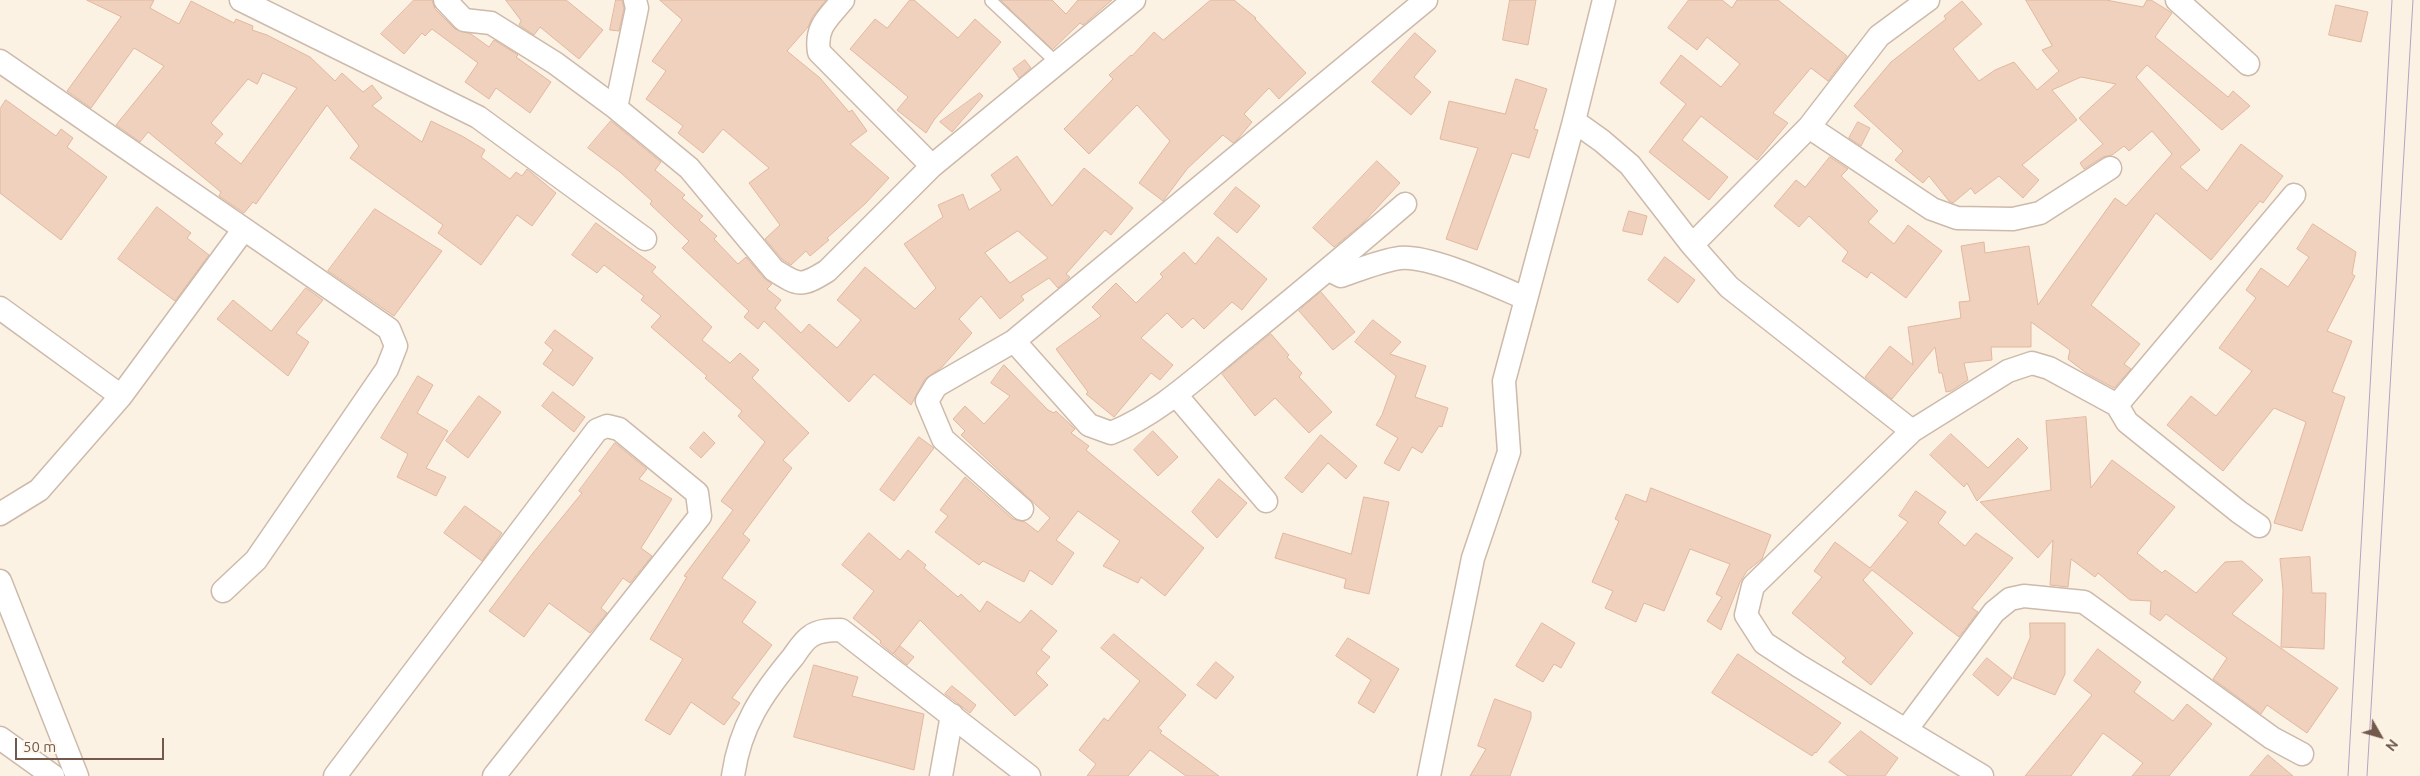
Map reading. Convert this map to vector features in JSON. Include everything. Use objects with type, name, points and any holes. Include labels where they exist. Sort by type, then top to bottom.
[{"type":"street","points":[[241,0],[478,117],[645,238]]},
{"type":"street","points":[[445,0],[464,20],[490,23],[555,63],[616,108],[689,168],[774,270],[792,282],[807,284],[826,271],[932,166],[1134,0]]},
{"type":"street","points":[[616,108],[637,8],[635,0]]},
{"type":"street","points":[[843,0],[821,26],[817,40],[819,52],[932,166]]},
{"type":"street","points":[[1022,509],[943,439],[927,400],[936,386],[1014,341],[1426,0]]},
{"type":"street","points":[[1429,776],[1473,558],[1508,452],[1504,381],[1574,121],[1604,0]]},
{"type":"street","points":[[1692,244],[1809,128],[1879,36],[1928,0]]},
{"type":"street","points":[[2177,0],[2248,64]]},
{"type":"street","points":[[0,61],[389,330],[396,346],[387,369],[256,560],[223,591]]},
{"type":"street","points":[[1574,121],[1602,141],[1630,165],[1692,244],[1730,287],[1912,431]]},
{"type":"street","points":[[1809,128],[1932,209],[1957,218],[2013,220],[2040,213],[2110,168]]},
{"type":"street","points":[[2117,405],[2294,195]]},
{"type":"street","points":[[1014,341],[1089,425],[1111,433],[1131,424],[1176,395],[1329,270],[1405,204]]},
{"type":"street","points":[[0,514],[38,490],[121,396],[244,229]]},
{"type":"street","points":[[1329,270],[1341,276],[1401,258],[1438,265],[1525,298]]},
{"type":"street","points":[[0,308],[121,396]]},
{"type":"street","points":[[1982,776],[1798,666],[1764,643],[1746,615],[1753,586],[1912,431],[2008,371],[2032,363],[2048,368],[2117,405],[2126,422],[2238,512],[2259,526]]},
{"type":"street","points":[[1176,395],[1266,501]]},
{"type":"street","points":[[335,776],[597,430],[607,426],[619,428],[698,494],[700,516],[495,776]]},
{"type":"street","points":[[0,581],[77,776]]},
{"type":"street","points":[[1906,730],[1994,612],[2010,599],[2024,596],[2084,602],[2272,738],[2302,754]]},
{"type":"street","points":[[734,776],[736,760],[751,714],[776,676],[810,636],[824,630],[841,630],[1029,776]]},
{"type":"street","points":[[941,776],[952,715]]},
{"type":"street","points":[[0,738],[53,776]]},
{"type":"lane","points":[[991,1],[1057,63]]},
{"type":"building","points":[[87,0],[154,0],[150,8],[179,24],[191,1],[234,23],[236,19],[253,26],[252,30],[267,35],[310,57],[335,81],[342,73],[363,92],[372,85],[382,98],[372,106],[422,142],[431,121],[485,150],[481,157],[510,179],[516,172],[522,176],[527,169],[556,193],[532,226],[517,215],[481,265],[438,233],[443,225],[350,158],[359,146],[327,105],[256,204],[253,202],[244,213],[219,196],[221,192],[148,132],[140,142],[116,125],[164,66],[134,48],[91,108],[67,91],[121,17]],"holes":[[[263,73],[297,88],[241,164],[215,143],[223,134],[211,123],[248,79],[257,84]]]},
{"type":"building","points":[[414,0],[432,0],[435,9],[455,29],[471,34],[489,47],[494,40],[518,55],[516,57],[551,82],[530,113],[496,88],[489,99],[465,82],[478,63],[432,29],[425,36],[422,33],[404,54],[381,34]]},
{"type":"building","points":[[506,0],[566,0],[603,30],[579,59],[540,27],[534,35],[519,25],[521,21]]},
{"type":"building","points":[[616,0],[622,0],[624,8],[619,31],[610,30]]},
{"type":"building","points":[[660,0],[826,0],[813,16],[808,27],[787,51],[820,78],[849,112],[852,110],[867,131],[850,144],[889,178],[865,204],[827,238],[829,240],[810,256],[806,251],[791,265],[783,260],[765,239],[780,225],[749,183],[769,168],[723,129],[703,153],[678,133],[683,126],[646,99],[666,71],[652,61],[682,20]]},
{"type":"building","points":[[910,0],[914,0],[958,38],[975,19],[1001,42],[934,120],[926,133],[897,110],[908,97],[850,49],[875,19],[887,28]]},
{"type":"building","points":[[1001,0],[1052,0],[1066,14],[1078,0],[1112,0],[1083,25],[1080,23],[1053,49]]},
{"type":"building","points":[[1211,0],[1234,0],[1256,18],[1306,73],[1279,99],[1269,88],[1244,114],[1252,122],[1237,140],[1233,143],[1223,135],[1187,169],[1163,201],[1139,183],[1170,141],[1137,105],[1089,154],[1064,129],[1113,79],[1109,75],[1132,56],[1154,32],[1163,40]]},
{"type":"building","points":[[1510,0],[1536,0],[1528,45],[1503,40]]},
{"type":"building","points":[[1689,0],[1722,0],[1732,8],[1737,0],[1778,0],[1847,56],[1828,81],[1811,68],[1773,113],[1788,123],[1757,160],[1701,116],[1682,140],[1728,177],[1709,200],[1649,152],[1686,104],[1660,83],[1681,55],[1721,87],[1740,64],[1707,37],[1697,50],[1668,28]]},
{"type":"building","points":[[2026,0],[2106,0],[2143,7],[2147,0],[2151,0],[2172,13],[2155,37],[2228,97],[2233,91],[2250,106],[2222,130],[2147,65],[2136,77],[2200,150],[2180,167],[2207,191],[2241,144],[2283,176],[2263,203],[2260,201],[2211,260],[2156,213],[2091,305],[2140,344],[2124,364],[2131,369],[2114,388],[2086,373],[2068,359],[2070,350],[2031,322],[2031,347],[1991,347],[1992,360],[1964,363],[1968,380],[1951,391],[1946,392],[1942,373],[1939,373],[1935,347],[1892,399],[1865,377],[1890,346],[1913,365],[1908,327],[1961,318],[1959,302],[1970,301],[1961,246],[1984,242],[1985,253],[2029,246],[2038,305],[2115,198],[2126,206],[2172,154],[2152,131],[2129,151],[2124,146],[2112,155],[2103,157],[2084,169],[2080,163],[2103,144],[2079,118],[2116,84],[2081,77],[2052,90],[2077,120],[2022,165],[2039,180],[2023,198],[1999,176],[1975,194],[1971,188],[1953,203],[1949,201],[1929,176],[1923,183],[1895,160],[1903,151],[1854,106],[1891,62],[1946,19],[1944,16],[1962,1],[1982,24],[1953,49],[1979,81],[1995,70],[2014,62],[2037,90],[2059,71],[2042,50],[2052,46]]},
{"type":"building","points":[[2336,5],[2368,12],[2361,42],[2329,35]]},
{"type":"building","points":[[1415,33],[1436,51],[1414,77],[1431,92],[1411,115],[1372,82]]},
{"type":"building","points":[[1025,60],[1031,68],[1019,78],[1013,69]]},
{"type":"building","points":[[1516,79],[1547,89],[1534,129],[1538,130],[1529,158],[1512,153],[1477,250],[1446,239],[1478,148],[1440,139],[1449,101],[1505,114]]},
{"type":"building","points":[[980,93],[983,96],[952,132],[940,122]]},
{"type":"building","points":[[6,100],[56,136],[61,129],[73,138],[67,147],[107,177],[61,240],[0,193],[0,109]]},
{"type":"building","points":[[611,121],[661,162],[655,170],[685,195],[682,198],[703,216],[699,220],[717,236],[714,239],[738,264],[746,257],[764,278],[772,284],[767,289],[781,300],[775,308],[801,333],[809,324],[837,348],[861,320],[837,300],[865,267],[915,309],[936,288],[904,244],[943,217],[938,205],[963,194],[969,210],[1001,190],[991,175],[1017,156],[1052,206],[1084,168],[1133,208],[1111,235],[1105,230],[1066,274],[1070,277],[1058,288],[1049,278],[1021,296],[1024,300],[1000,319],[981,296],[959,319],[972,333],[942,367],[925,379],[911,405],[874,374],[849,402],[764,321],[758,329],[744,317],[749,311],[682,248],[689,241],[650,204],[652,201],[620,172],[588,148]],"holes":[[[1018,231],[1048,258],[1010,283],[985,253]]]},
{"type":"building","points":[[1858,122],[1870,128],[1861,146],[1849,138]]},
{"type":"building","points":[[1830,157],[1848,169],[1841,176],[1878,211],[1868,222],[1894,244],[1908,225],[1942,251],[1906,298],[1871,272],[1867,278],[1842,261],[1848,252],[1809,216],[1799,227],[1774,206],[1796,180],[1805,187]]},
{"type":"building","points":[[1377,161],[1400,183],[1362,224],[1334,247],[1313,228]]},
{"type":"building","points":[[1236,187],[1260,206],[1237,233],[1214,214]]},
{"type":"building","points":[[157,207],[191,233],[187,238],[209,255],[175,301],[118,259]]},
{"type":"building","points":[[375,209],[442,251],[394,316],[328,271]]},
{"type":"building","points":[[1629,211],[1647,216],[1642,235],[1623,231]]},
{"type":"building","points":[[596,223],[656,267],[652,272],[712,327],[702,340],[730,363],[740,353],[759,370],[752,378],[809,433],[783,460],[792,468],[743,534],[750,540],[722,578],[756,602],[742,622],[772,645],[732,698],[740,703],[724,725],[691,702],[670,735],[645,720],[683,659],[650,639],[687,577],[684,576],[733,510],[721,501],[765,442],[738,416],[742,411],[705,378],[707,376],[651,327],[661,316],[641,300],[644,296],[604,265],[597,273],[572,255]]},
{"type":"building","points":[[2313,224],[2356,252],[2352,274],[2355,276],[2327,331],[2352,341],[2332,392],[2345,397],[2302,531],[2274,523],[2306,422],[2274,408],[2223,471],[2167,425],[2191,396],[2216,416],[2252,371],[2219,348],[2256,298],[2246,290],[2261,268],[2288,287],[2309,257],[2297,249]]},
{"type":"building","points":[[1218,237],[1267,279],[1242,310],[1232,302],[1204,329],[1193,318],[1182,328],[1167,313],[1141,338],[1173,365],[1160,380],[1151,373],[1114,417],[1086,394],[1088,392],[1056,349],[1101,316],[1092,307],[1116,283],[1136,303],[1163,277],[1160,274],[1184,252],[1195,264]]},
{"type":"building","points":[[1665,257],[1695,280],[1678,303],[1648,280]]},
{"type":"building","points":[[306,288],[323,300],[296,333],[309,342],[288,376],[217,319],[233,300],[271,331]]},
{"type":"building","points":[[1321,292],[1355,332],[1333,350],[1299,311]]},
{"type":"building","points":[[1373,320],[1401,342],[1390,354],[1426,366],[1415,397],[1448,408],[1442,427],[1439,426],[1422,453],[1412,447],[1399,471],[1384,463],[1398,438],[1376,425],[1382,415],[1396,376],[1355,342]]},
{"type":"building","points":[[555,330],[593,358],[573,386],[543,364],[553,350],[545,343]]},
{"type":"building","points":[[1271,334],[1289,355],[1287,357],[1302,373],[1299,377],[1332,412],[1309,433],[1275,398],[1255,416],[1222,374]]},
{"type":"building","points":[[1004,365],[1048,410],[1054,413],[1056,411],[1075,429],[1071,433],[1089,446],[1086,450],[1204,548],[1165,596],[1141,577],[1138,583],[1103,566],[1120,541],[1078,511],[1056,540],[1074,553],[1052,585],[1030,570],[1024,582],[983,561],[979,565],[935,532],[948,516],[940,510],[965,477],[1013,519],[1025,522],[1038,532],[1050,518],[961,435],[965,431],[953,419],[965,406],[984,424],[1010,396],[991,383]]},
{"type":"building","points":[[418,376],[433,385],[417,413],[448,431],[426,468],[446,477],[436,496],[397,477],[408,454],[381,438]]},
{"type":"building","points":[[553,392],[585,417],[574,432],[542,406]]},
{"type":"building","points":[[479,396],[501,412],[468,458],[446,441]]},
{"type":"building","points":[[2086,417],[2091,488],[2112,460],[2175,507],[2137,553],[2162,573],[2165,570],[2196,593],[2225,562],[2242,561],[2263,580],[2232,614],[2338,688],[2307,733],[2267,705],[2261,714],[2213,679],[2227,658],[2166,614],[2160,621],[2150,614],[2151,601],[2130,600],[2098,573],[2095,577],[2071,559],[2068,587],[2050,585],[2053,540],[2038,558],[1980,502],[2051,490],[2046,421]]},
{"type":"building","points":[[1153,431],[1178,457],[1158,476],[1134,450]]},
{"type":"building","points":[[704,432],[715,443],[701,458],[690,448]]},
{"type":"building","points":[[1951,434],[1988,468],[2018,438],[2028,448],[1977,501],[1967,483],[1964,487],[1930,455]]},
{"type":"building","points":[[1321,435],[1357,466],[1346,479],[1328,463],[1302,493],[1285,478]]},
{"type":"building","points":[[919,437],[934,448],[894,501],[880,490]]},
{"type":"building","points":[[615,443],[647,469],[639,479],[672,499],[641,548],[652,556],[630,583],[623,578],[601,608],[607,613],[590,633],[549,603],[524,637],[489,611],[582,493],[579,491]]},
{"type":"building","points":[[1219,479],[1247,503],[1217,538],[1192,512]]},
{"type":"building","points":[[1651,488],[1771,535],[1762,559],[1747,571],[1740,582],[1721,630],[1707,621],[1722,597],[1716,594],[1730,564],[1690,549],[1664,611],[1644,603],[1636,622],[1605,608],[1613,591],[1592,582],[1619,521],[1615,519],[1626,494],[1646,502]]},
{"type":"building","points":[[1916,491],[1946,512],[1938,523],[1965,546],[1976,533],[2013,558],[1972,608],[1978,612],[1959,637],[1872,570],[1863,580],[1913,633],[1871,685],[1842,662],[1846,658],[1792,613],[1822,577],[1814,571],[1835,542],[1870,568],[1908,522],[1899,516]]},
{"type":"building","points":[[1364,497],[1389,502],[1369,594],[1344,588],[1346,579],[1275,558],[1283,533],[1351,554]]},
{"type":"building","points":[[465,506],[502,533],[482,561],[444,533]]},
{"type":"building","points":[[869,533],[900,560],[908,550],[926,565],[924,568],[958,597],[961,594],[980,612],[987,601],[1020,623],[1031,610],[1057,631],[1041,650],[1050,657],[1036,673],[1048,685],[1015,716],[920,620],[893,654],[880,643],[881,641],[853,618],[874,591],[842,565]]},
{"type":"building","points":[[2310,557],[2312,593],[2326,593],[2324,649],[2281,647],[2283,590],[2280,559]]},
{"type":"building","points":[[1542,623],[1575,643],[1561,668],[1554,664],[1543,682],[1516,666]]},
{"type":"building","points":[[2030,623],[2065,623],[2065,674],[2055,695],[2013,678],[2030,638]]},
{"type":"building","points":[[1114,634],[1186,695],[1158,728],[1162,731],[1160,733],[1219,776],[1186,776],[1150,750],[1128,776],[1087,776],[1096,764],[1079,750],[1104,718],[1108,721],[1140,681],[1101,648]]},
{"type":"building","points":[[1348,638],[1399,669],[1374,713],[1358,703],[1371,680],[1336,656]]},
{"type":"building","points":[[900,646],[914,657],[907,665],[894,654]]},
{"type":"building","points":[[2098,649],[2141,682],[2134,692],[2173,721],[2187,704],[2212,724],[2169,776],[2132,776],[2143,763],[2103,733],[2071,776],[2025,776],[2092,695],[2074,681]]},
{"type":"building","points":[[1738,654],[1841,723],[1816,753],[1812,756],[1712,693]]},
{"type":"building","points":[[1987,658],[2012,678],[1998,696],[1973,675]]},
{"type":"building","points":[[1216,662],[1234,677],[1216,699],[1197,685]]},
{"type":"building","points":[[814,665],[858,677],[852,696],[924,714],[914,770],[794,737]]},
{"type":"building","points":[[952,686],[976,705],[970,713],[945,694]]},
{"type":"building","points":[[1495,699],[1531,712],[1531,718],[1510,776],[1470,776],[1486,749],[1478,746]]},
{"type":"building","points":[[1861,731],[1898,758],[1885,776],[1848,776],[1829,762]]},
{"type":"building","points":[[2268,755],[2293,776],[2250,776]]},
{"type":"tram line","points":[[2348,776],[2392,0]]},
{"type":"tram line","points":[[2367,776],[2413,0]]}]
